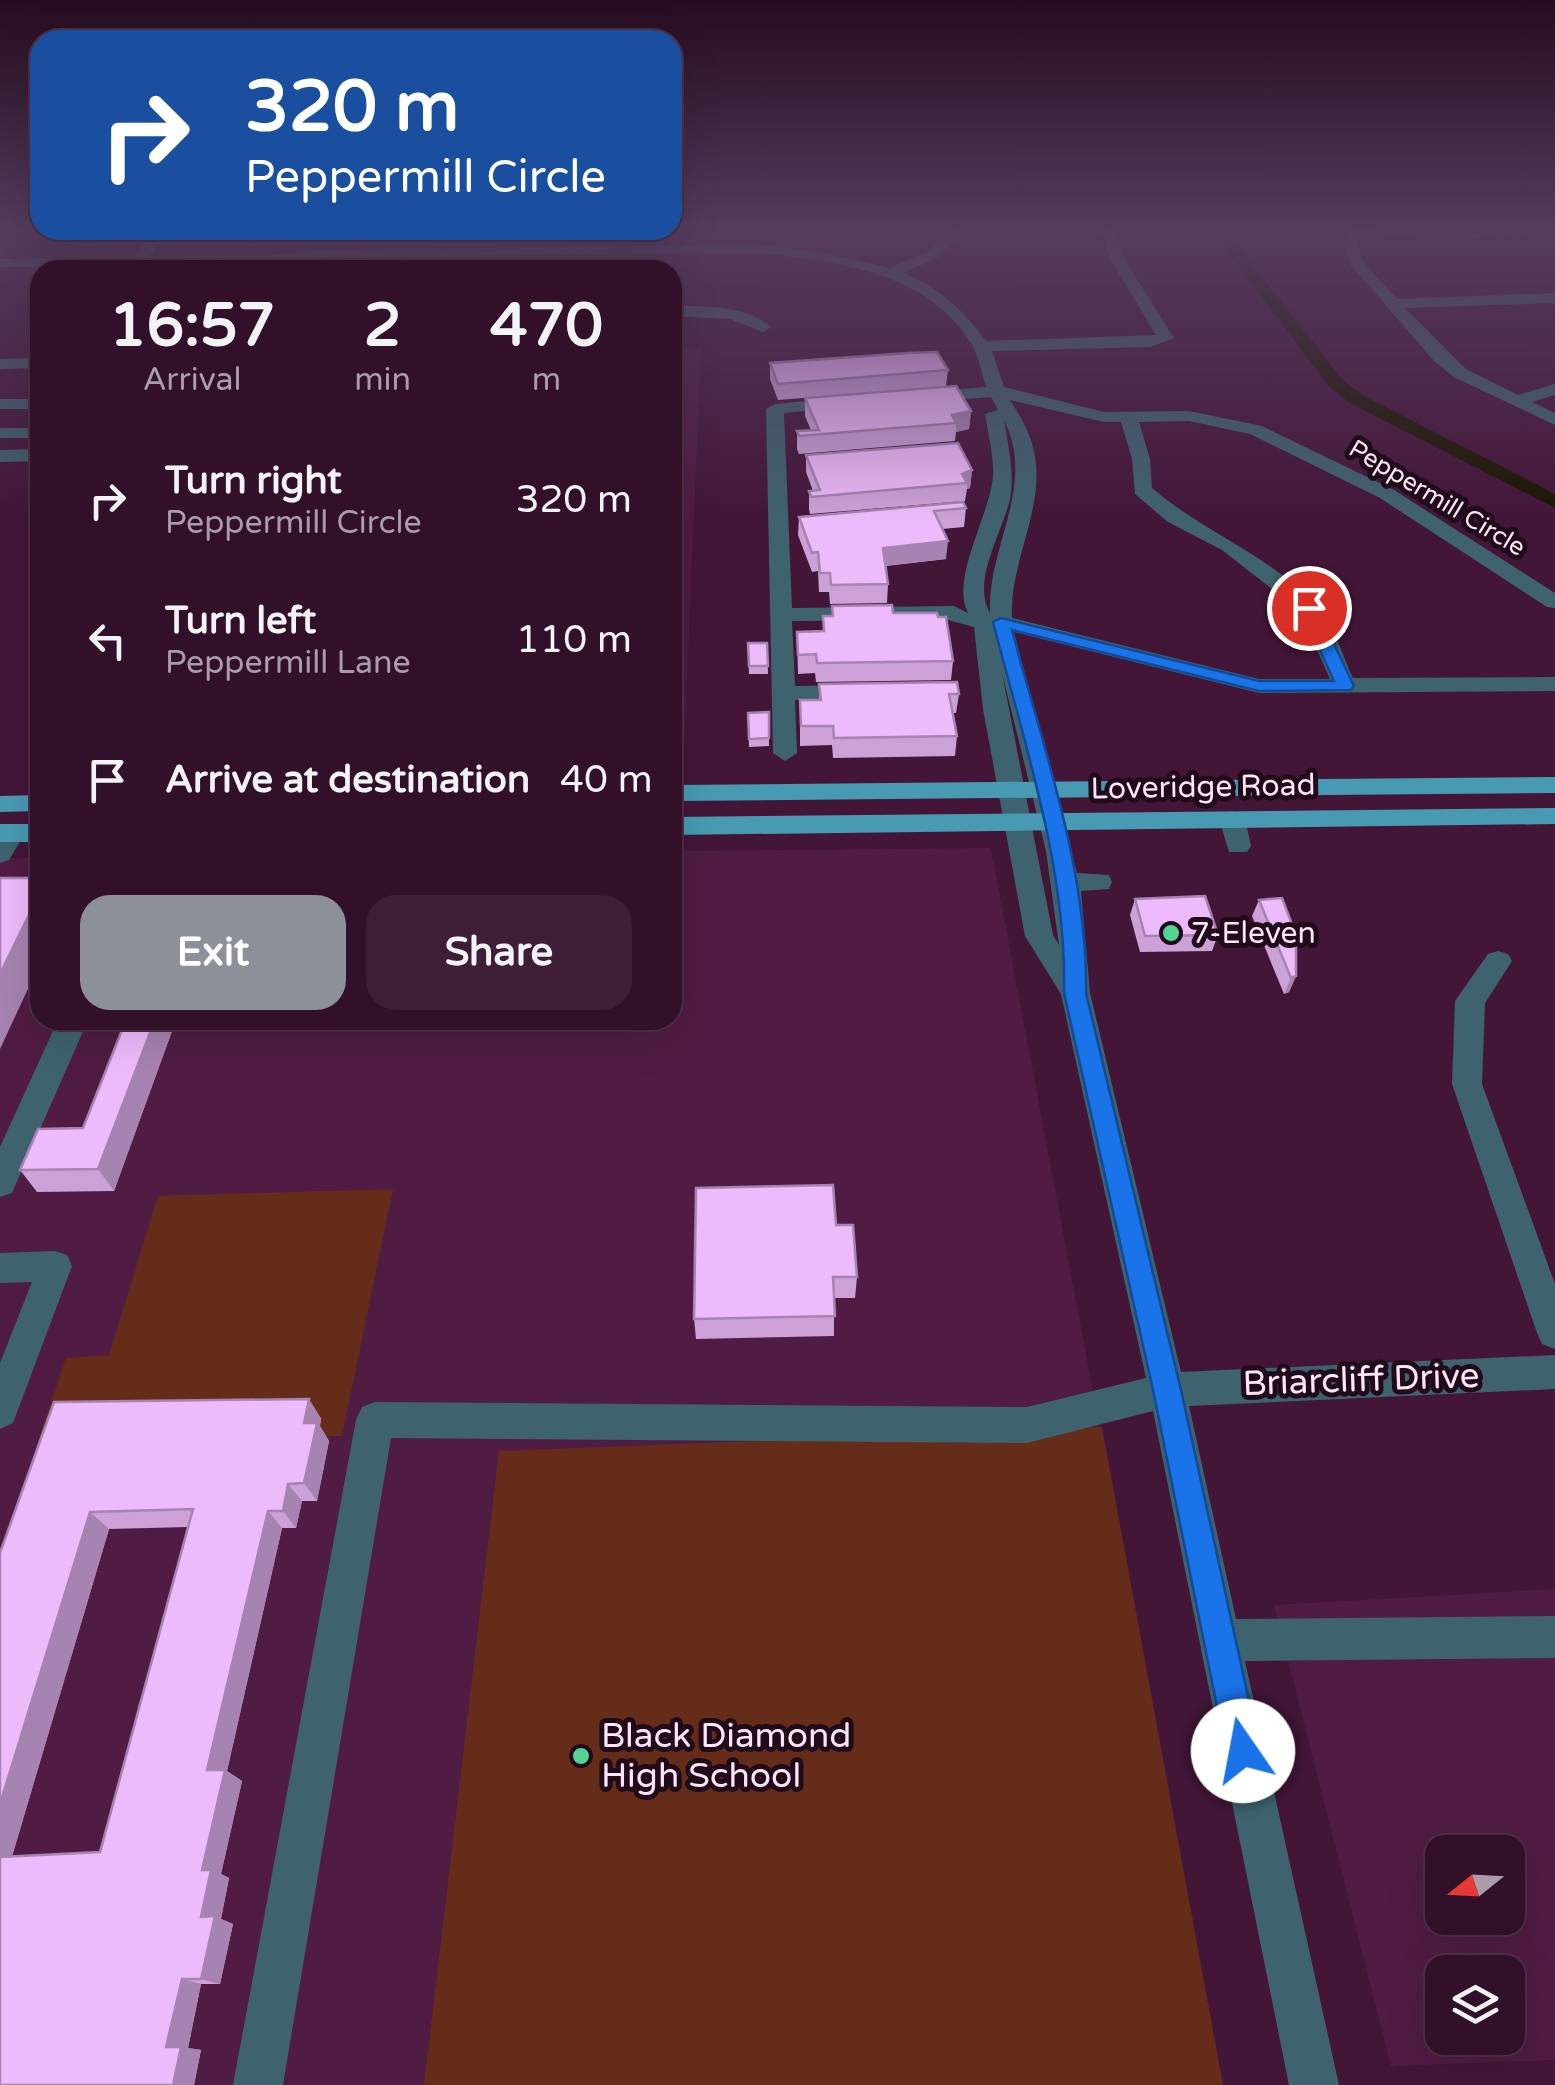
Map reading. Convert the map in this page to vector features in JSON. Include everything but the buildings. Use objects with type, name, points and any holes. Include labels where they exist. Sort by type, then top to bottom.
[{"type":"main road","name":"Loveridge Road","points":[[682,792],[1555,785]]},
{"type":"main road","points":[[0,804],[30,803]]},
{"type":"main road","name":"Loveridge Road","points":[[682,826],[1555,816]]},
{"type":"main road","points":[[4,840],[30,834]]},
{"type":"street","points":[[967,326],[981,346],[997,392],[994,412],[1004,472],[1000,498],[976,574],[975,606],[1053,820],[1076,936],[1075,993],[1167,1390],[1314,2085]]},
{"type":"street","points":[[981,346],[1150,342],[1166,338],[1159,326]]},
{"type":"street","points":[[1412,326],[1441,358],[1460,372],[1555,420]]},
{"type":"street","points":[[0,364],[30,364]]},
{"type":"street","points":[[1515,401],[1555,389]]},
{"type":"street","name":"Peppermill Circle","points":[[908,398],[997,392],[1041,399],[1074,411],[1129,418],[1189,416],[1256,430],[1387,494],[1555,602]]},
{"type":"street","points":[[785,753],[782,615],[789,526],[785,464],[775,408],[869,401]]},
{"type":"street","points":[[0,404],[30,404]]},
{"type":"street","points":[[1129,418],[1141,459],[1142,490],[1174,518],[1229,546],[1309,608],[1345,686]]},
{"type":"street","points":[[0,433],[30,433]]},
{"type":"street","points":[[0,456],[30,456]]},
{"type":"street","points":[[782,615],[923,614],[928,620],[952,624],[982,621],[1259,686],[1555,684]]},
{"type":"street","points":[[982,621],[994,708],[1039,936],[1075,993]]},
{"type":"street","points":[[784,693],[878,692]]},
{"type":"street","points":[[1232,819],[1238,846]]},
{"type":"street","points":[[1065,882],[1099,882]]},
{"type":"street","points":[[1498,961],[1470,1001],[1467,1084],[1555,1333]]},
{"type":"street","points":[[0,1183],[69,1030]]},
{"type":"street","points":[[0,1268],[55,1266],[3,1398]]},
{"type":"street","name":"Briarcliff Drive","points":[[258,2085],[375,1420],[1027,1425],[1167,1390],[1555,1372]]},
{"type":"street","points":[[1220,1640],[1555,1638]]},
{"type":"shaded area","points":[[682,348],[701,348],[683,775]]},
{"type":"shaded area","name":"Black Diamond High School","points":[[991,848],[1223,2085],[0,2085],[0,858],[30,858],[30,1030],[682,1030],[682,851]]},
{"type":"shaded area","points":[[393,1189],[342,1436],[38,1441],[66,1358],[109,1355],[158,1196]]},
{"type":"shaded area","points":[[1102,1427],[1223,2085],[424,2085],[499,1451]]},
{"type":"shaded area","points":[[1555,1589],[1555,2060],[1391,2066],[1274,1605]]},
{"type":"waterway","points":[[1292,326],[1336,383],[1356,399],[1555,502]]},
{"type":"place","name":"7-Eleven","points":[[1171,933]]},
{"type":"place","name":"Black Diamond High School","points":[[581,1756]]},
{"type":"route","points":[[1243,1751],[1167,1390],[1075,993],[1076,936],[1053,820],[1001,622],[1259,686],[1345,686],[1309,608]]}]
